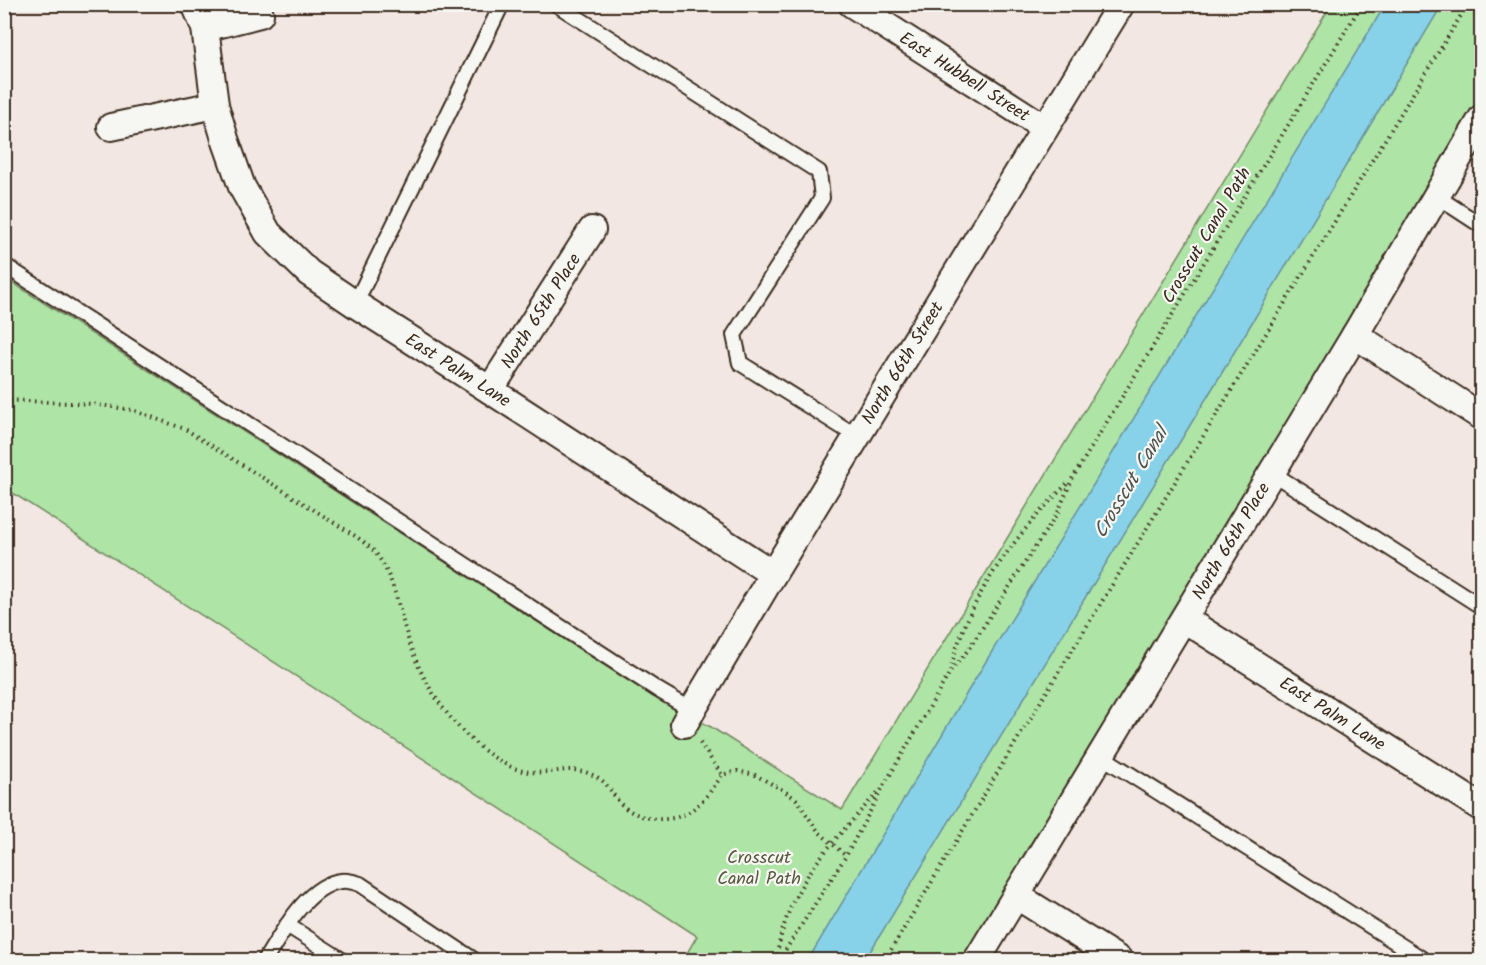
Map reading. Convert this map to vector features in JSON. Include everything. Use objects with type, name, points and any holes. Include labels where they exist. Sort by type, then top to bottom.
[{"type":"street","name":"East Palm Lane","points":[[195,4],[205,28],[214,105],[242,187],[268,233],[309,273],[773,574]]},
{"type":"street","name":"East Hubbell Street","points":[[852,4],[1044,128]]},
{"type":"street","name":"North 66th Street","points":[[688,717],[1120,4]]},
{"type":"street","points":[[205,28],[260,14]]},
{"type":"street","points":[[111,127],[214,105]]},
{"type":"street","name":"North 66th Place","points":[[977,960],[1355,335],[1482,118]]},
{"type":"street","name":"North 65th Place","points":[[490,390],[591,230]]},
{"type":"street","points":[[1355,335],[1482,417]]},
{"type":"street","name":"East Palm Lane","points":[[1184,619],[1482,808]]},
{"type":"street","points":[[1017,896],[1119,960]]},
{"type":"lane","points":[[355,304],[369,280],[502,4]]},
{"type":"lane","points":[[556,4],[819,172],[822,198],[734,335],[740,363],[858,437]]},
{"type":"lane","points":[[1436,196],[1482,226]]},
{"type":"lane","points":[[4,265],[648,683],[688,717]]},
{"type":"lane","points":[[1272,472],[1482,607]]},
{"type":"lane","points":[[1101,756],[1424,960]]},
{"type":"lane","points":[[265,960],[287,925],[310,897],[328,884],[343,880],[360,884],[474,960]]},
{"type":"lane","points":[[287,925],[342,960]]},
{"type":"path","name":"Crosscut Canal Path","points":[[778,960],[846,856],[949,674],[968,650],[1058,512],[1072,479],[1362,4]]},
{"type":"path","points":[[885,960],[1468,4]]},
{"type":"path","points":[[4,400],[94,404],[132,410],[184,429],[357,537],[374,551],[385,568],[412,652],[424,678],[443,708],[484,750],[504,763],[529,772],[571,769],[585,771],[603,780],[621,805],[643,818],[681,816],[699,804],[722,775],[737,771],[755,775],[796,799],[818,831],[846,856]]},
{"type":"path","name":"Crosscut Canal Path","points":[[949,674],[957,643],[974,606],[996,569],[1019,536],[1072,479]]},
{"type":"path","points":[[688,717],[722,775]]},
{"type":"path","name":"Crosscut Canal Path","points":[[778,960],[789,909],[817,860],[883,787]]},
{"type":"green space","points":[[1331,5],[1481,5],[1481,118],[977,960],[683,960],[697,936],[5,488],[4,277],[652,696],[711,727],[842,810]]},
{"type":"water","name":"Crosscut Canal","points":[[1385,5],[1442,5],[1226,366],[865,960],[808,960],[971,686]]}]
